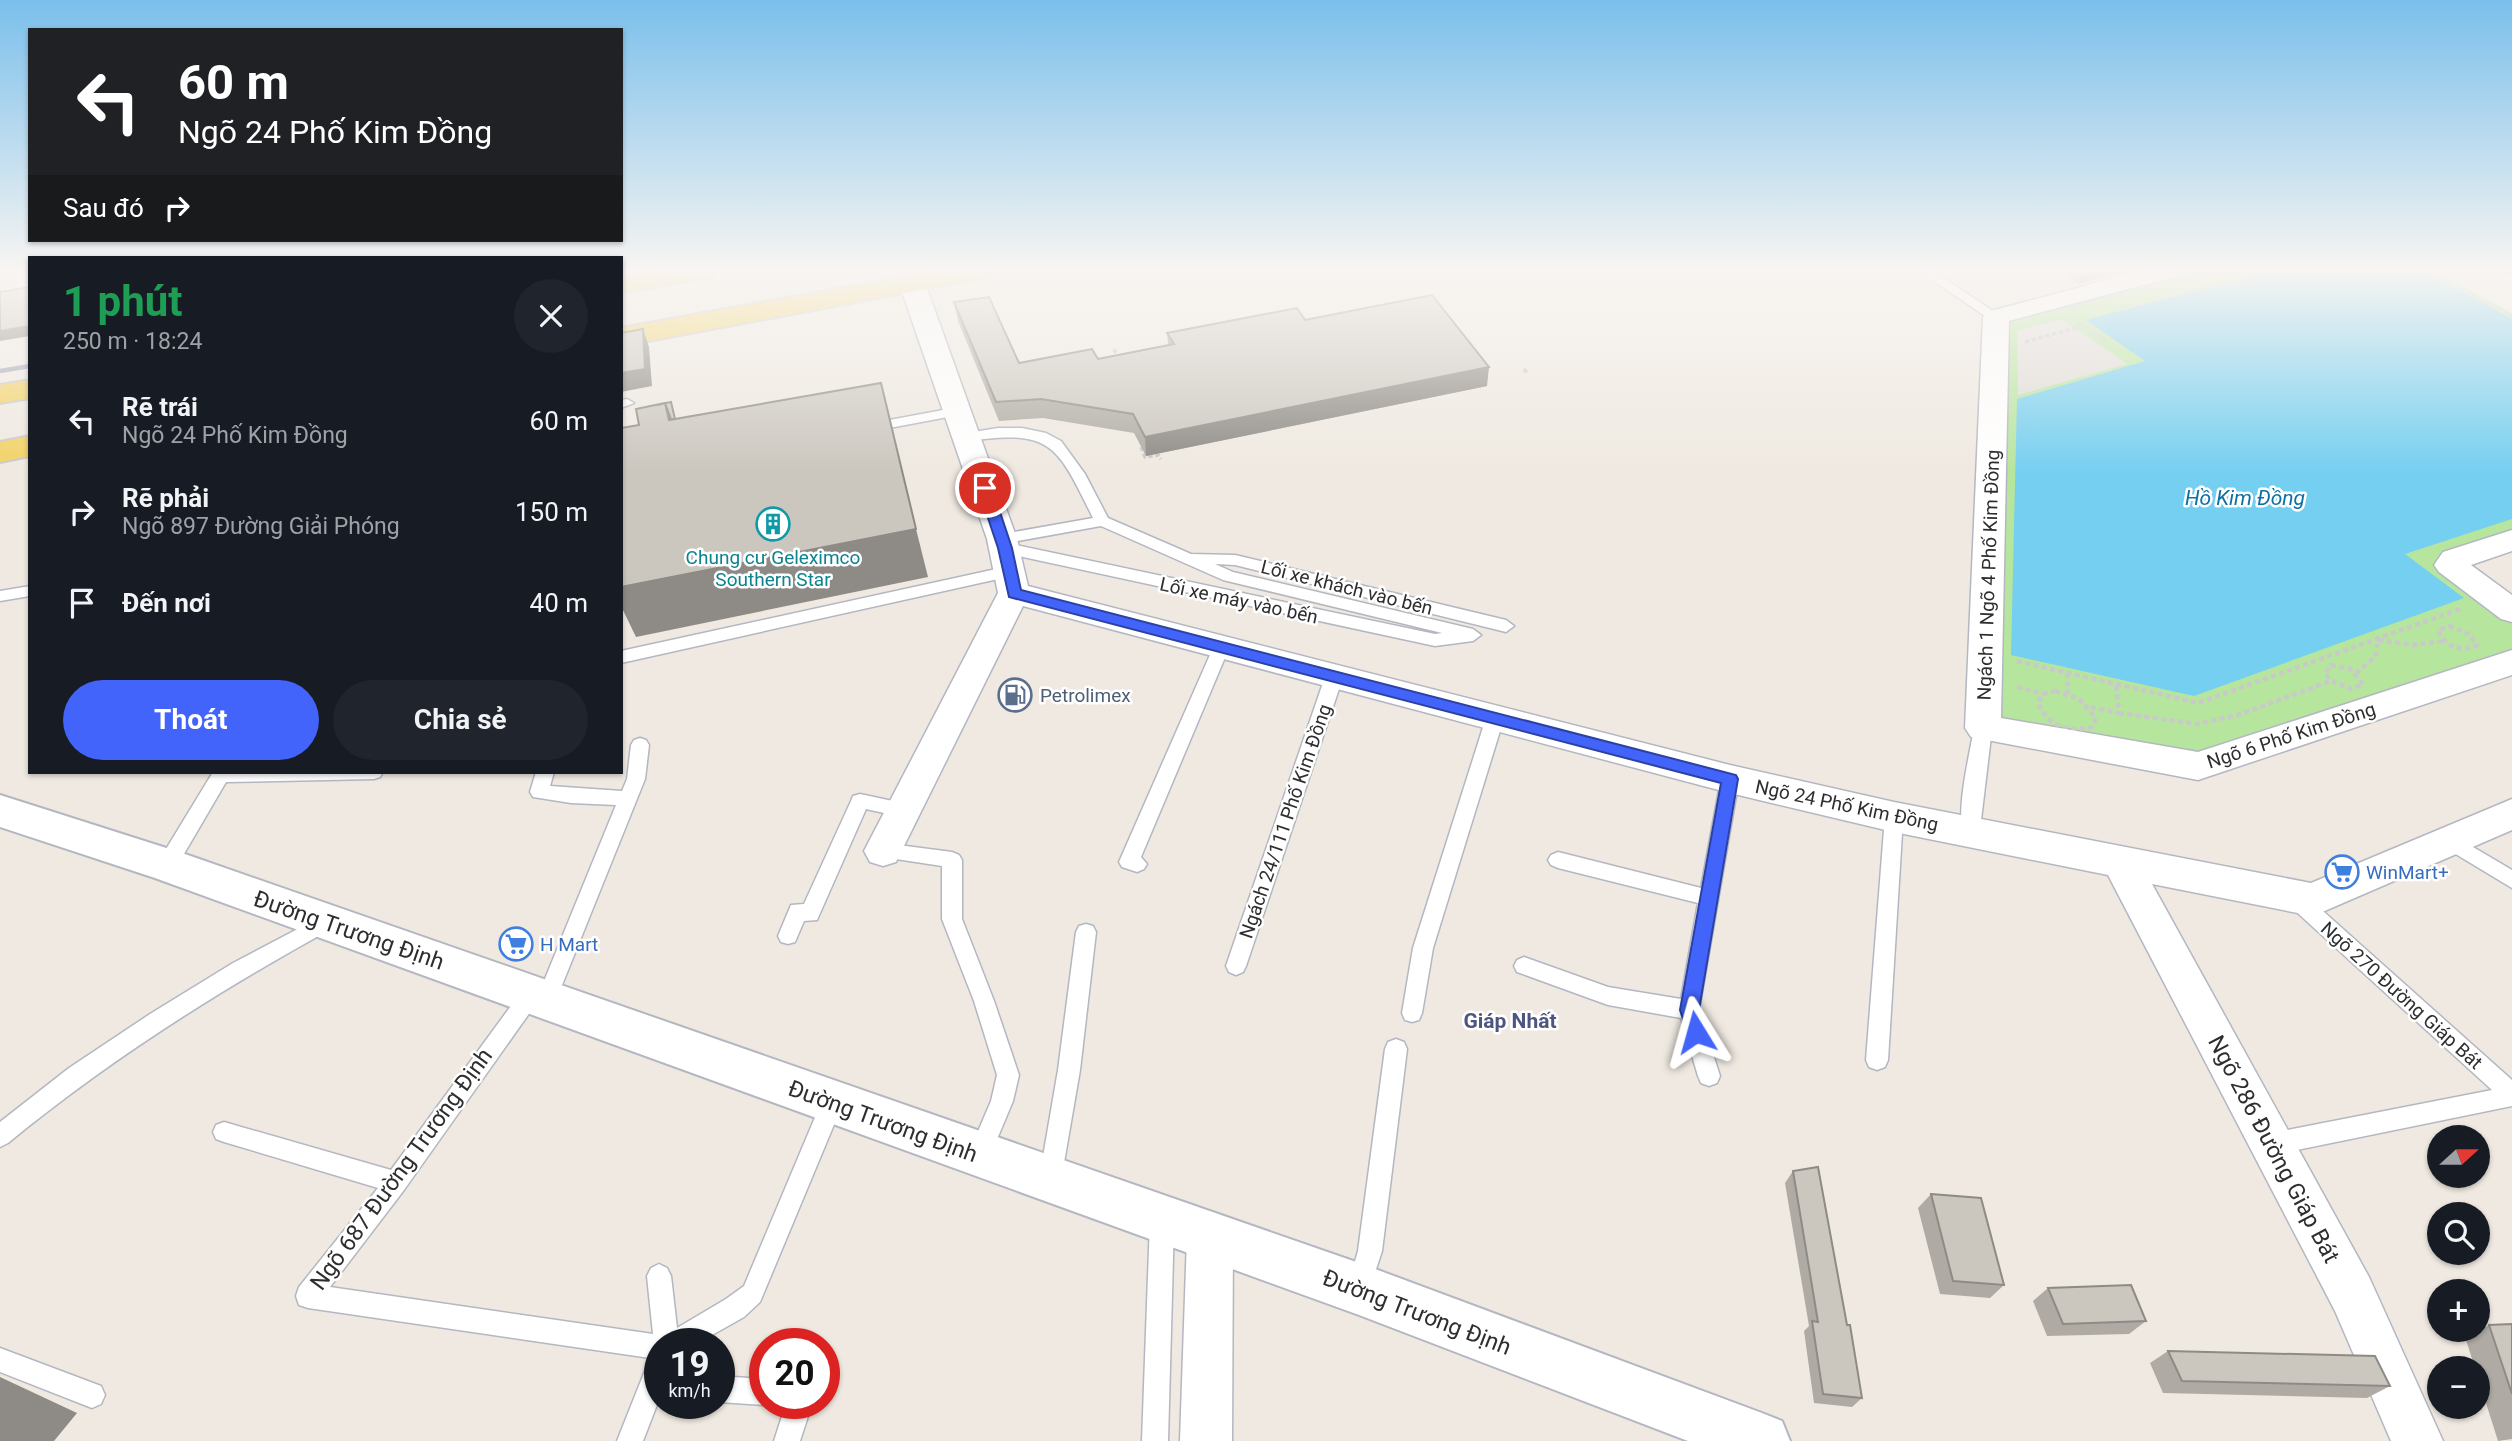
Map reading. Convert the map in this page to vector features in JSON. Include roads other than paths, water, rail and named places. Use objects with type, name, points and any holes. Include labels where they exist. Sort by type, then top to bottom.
[{"type":"main road","points":[[0,394],[28,389]]},
{"type":"main road","points":[[0,452],[28,446]]},
{"type":"main road","name":"Đường Trương Định","points":[[0,811],[166,865],[1359,1289],[1692,1428],[1762,1441]]},
{"type":"street","points":[[883,851],[1008,563],[932,338]]},
{"type":"street","name":"Ngách 1 Ngõ 4 Phố Kim Đồng","points":[[1983,729],[1995,338]]},
{"type":"street","points":[[2512,540],[2454,559],[2450,565],[2512,611]]},
{"type":"street","name":"Ngõ 24 Phố Kim Đồng","points":[[1008,563],[1221,648],[1730,779],[1894,817],[2313,900],[2512,814]]},
{"type":"street","name":"Ngõ 6 Phố Kim Đồng","points":[[1983,729],[2198,766],[2512,662]]},
{"type":"street","name":"Ngõ 286 Đường Giáp Bát","points":[[2121,863],[2352,1294],[2417,1441]]},
{"type":"street","points":[[1206,1441],[1210,1237]]},
{"type":"lane","points":[[849,432],[963,424],[1004,431],[1026,430],[1041,435],[1068,452],[1102,522],[1187,556]]},
{"type":"lane","points":[[623,657],[1008,563],[1102,522]]},
{"type":"lane","name":"Lối xe máy vào bến","points":[[1008,563],[1435,640],[1474,635],[1229,576],[1187,556]]},
{"type":"lane","name":"Lối xe khách vào bến","points":[[1187,556],[1235,560],[1506,626]]},
{"type":"lane","points":[[0,596],[28,591]]},
{"type":"lane","points":[[1137,864],[1129,862],[1221,648]]},
{"type":"lane","name":"Ngách 24/111 Phố Kim Đồng","points":[[1236,966],[1334,677]]},
{"type":"lane","points":[[1412,1013],[1423,948],[1495,718]]},
{"type":"lane","name":"Ngách 1 Ngõ 4 Phố Kim Đồng","points":[[1972,832],[1971,813],[1983,729]]},
{"type":"lane","name":"Ngõ 687 Đường Trương Định","points":[[640,744],[636,779],[629,798],[539,997],[308,1296],[644,1345]]},
{"type":"lane","points":[[166,865],[221,774]]},
{"type":"lane","points":[[544,774],[539,792],[629,798]]},
{"type":"lane","points":[[1709,1076],[1689,1010],[1730,779]]},
{"type":"lane","points":[[788,936],[798,911],[810,914],[860,801],[902,810]]},
{"type":"lane","points":[[1877,1060],[1894,817]]},
{"type":"lane","points":[[2451,842],[2512,880]]},
{"type":"lane","points":[[883,851],[952,860],[953,919],[1008,1075],[1002,1101],[979,1155]]},
{"type":"lane","points":[[1558,860],[1710,898]]},
{"type":"lane","name":"Ngõ 270 Đường Giáp Bát","points":[[2293,896],[2512,1095]]},
{"type":"lane","points":[[0,1136],[48,1095],[133,1033],[326,922]]},
{"type":"lane","points":[[1050,1180],[1069,1070],[1086,932]]},
{"type":"lane","points":[[1524,966],[1608,996],[1689,1010]]},
{"type":"lane","points":[[1359,1289],[1370,1251],[1396,1049]]},
{"type":"lane","points":[[2272,1144],[2512,1095]]},
{"type":"lane","points":[[700,1328],[735,1308],[751,1294],[832,1103]]},
{"type":"lane","points":[[224,1132],[396,1182]]},
{"type":"lane","points":[[1154,1441],[1162,1221]]},
{"type":"lane","points":[[659,1276],[664,1328]]},
{"type":"lane","points":[[0,1360],[92,1395]]},
{"type":"lane","points":[[630,1441],[644,1408]]},
{"type":"lane","points":[[788,1441],[795,1419]]},
{"type":"water","name":"Hồ Kim Đồng","points":[[2112,338],[2512,338],[2512,519],[2405,554],[2464,598],[2194,696],[2011,655],[2017,399],[2145,361]]},
{"type":"railway","points":[[0,371],[28,366]]},
{"type":"place","name":"Chung cư Geleximco Southern Star","points":[[773,524]]},
{"type":"place","name":"Petrolimex","points":[[1015,695]]},
{"type":"place","name":"WinMart+","points":[[2342,872]]},
{"type":"place","name":"H Mart","points":[[516,944]]},
{"type":"district","name":"Giáp Nhất","points":[[1510,1021]]}]
